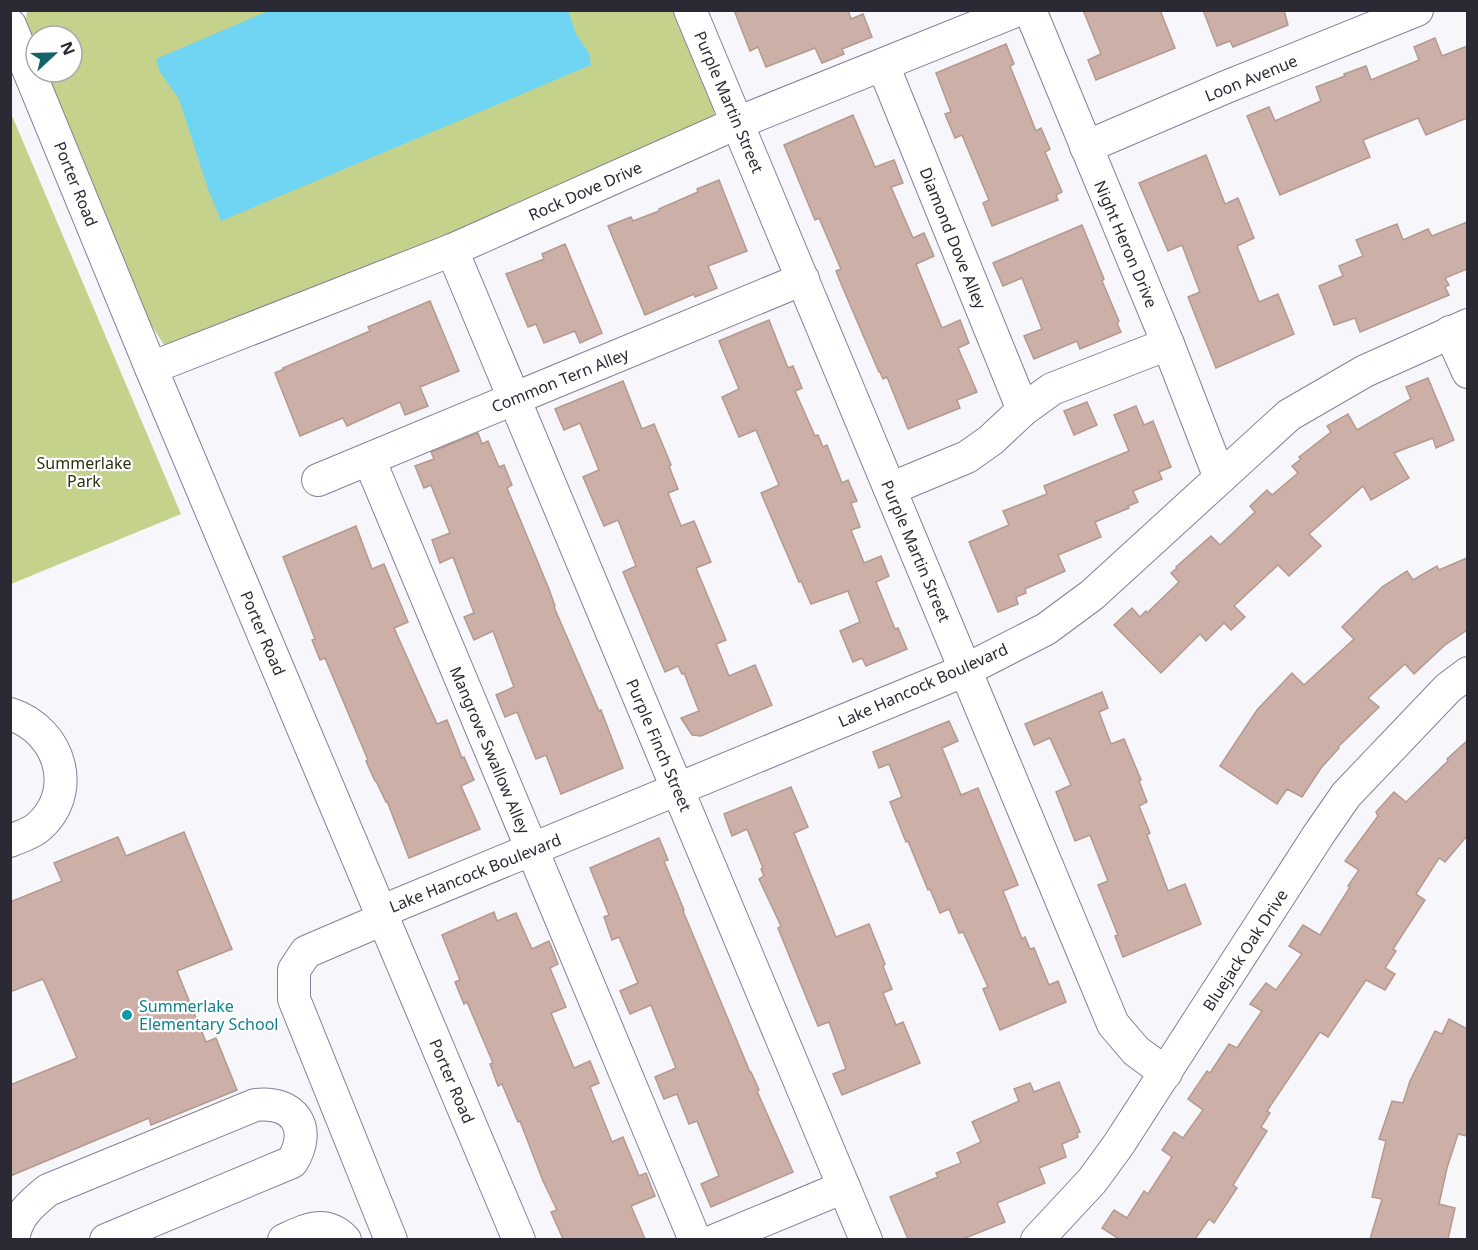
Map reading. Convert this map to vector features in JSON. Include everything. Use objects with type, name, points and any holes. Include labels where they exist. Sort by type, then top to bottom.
[{"type":"street","name":"Purple Martin Street","points":[[690,10],[1113,1024],[1136,1052],[1166,1073]]},
{"type":"street","name":"Rock Dove Drive","points":[[151,368],[452,250],[737,123],[1018,10]]},
{"type":"street","name":"Night Heron Drive","points":[[1030,10],[1168,344],[1220,478]]},
{"type":"street","name":"Loon Avenue","points":[[1086,147],[1417,10]]},
{"type":"street","name":"Porter Road","points":[[10,25],[151,368],[519,1239]]},
{"type":"street","name":"Diamond Dove Alley","points":[[883,65],[1023,410]]},
{"type":"street","name":"Purple Finch Street","points":[[452,250],[866,1239]]},
{"type":"street","name":"Common Tern Alley","points":[[318,480],[802,279]]},
{"type":"street","points":[[1459,328],[1467,372]]},
{"type":"street","name":"Lake Hancock Boulevard","points":[[391,1239],[294,999],[294,970],[306,952],[381,915],[532,850],[966,670],[1046,628],[1092,595],[1288,415],[1365,370],[1459,328]]},
{"type":"street","points":[[890,489],[967,457],[991,440],[1023,410],[1053,389],[1168,344]]},
{"type":"street","name":"Mangrove Swallow Alley","points":[[369,459],[695,1239]]},
{"type":"street","name":"Bluejack Oak Drive","points":[[1037,1239],[1092,1180],[1166,1073],[1312,844],[1346,795],[1448,688],[1467,673]]},
{"type":"street","points":[[10,714],[34,725],[48,739],[55,753],[60,779],[57,798],[48,816],[34,830],[10,841]]},
{"type":"street","points":[[13,1239],[19,1220],[29,1205],[48,1190],[255,1105],[269,1103],[294,1114],[300,1125],[302,1138],[299,1150],[292,1162],[106,1239]]},
{"type":"street","points":[[716,1239],[844,1187]]},
{"type":"street","points":[[284,1239],[314,1227],[328,1227],[345,1239]]},
{"type":"green space","points":[[28,10],[675,11],[714,106],[714,116],[698,129],[184,347],[164,345],[150,323],[51,84],[84,84],[84,24],[27,24]]},
{"type":"green space","name":"Summerlake Park","points":[[10,111],[181,514],[11,584],[10,584]]},
{"type":"water","points":[[568,10],[576,34],[589,53],[591,65],[221,221],[208,189],[179,99],[160,72],[156,59],[268,11]]},
{"type":"building","points":[[734,10],[848,10],[851,19],[863,14],[872,37],[842,49],[844,54],[822,63],[815,48],[766,67],[758,47],[750,51]]},
{"type":"building","points":[[1083,10],[1160,10],[1175,48],[1096,80],[1088,60],[1101,54]]},
{"type":"building","points":[[1203,10],[1284,10],[1288,25],[1233,47],[1230,41],[1217,46]]},
{"type":"building","points":[[1435,38],[1442,56],[1467,46],[1467,118],[1426,135],[1418,118],[1363,140],[1370,157],[1280,195],[1247,116],[1269,107],[1275,121],[1321,101],[1316,87],[1345,76],[1344,74],[1366,66],[1371,80],[1419,60],[1414,47]]},
{"type":"building","points":[[1006,44],[1014,64],[1010,66],[1036,131],[1041,128],[1050,149],[1045,152],[1062,192],[1056,195],[1058,200],[992,226],[983,203],[989,200],[962,135],[955,138],[945,114],[951,112],[936,73]]},
{"type":"building","points":[[853,115],[875,167],[894,160],[903,183],[891,187],[913,238],[924,233],[934,256],[916,264],[942,328],[960,320],[969,343],[958,348],[977,392],[957,400],[960,408],[908,429],[887,377],[883,379],[879,372],[836,271],[841,269],[819,218],[815,220],[784,145]]},
{"type":"building","points":[[1206,155],[1225,204],[1238,198],[1254,238],[1237,246],[1259,302],[1278,294],[1294,334],[1216,368],[1188,297],[1200,292],[1182,245],[1168,251],[1139,183]]},
{"type":"building","points":[[719,180],[747,251],[708,266],[717,288],[695,297],[694,294],[645,315],[608,226],[631,217],[633,221],[659,211],[698,192],[697,189]]},
{"type":"building","points":[[1467,222],[1467,269],[1445,278],[1449,285],[1445,287],[1449,295],[1360,332],[1355,318],[1334,325],[1319,286],[1343,276],[1339,266],[1363,256],[1356,240],[1397,224],[1403,240],[1428,229],[1432,236]]},
{"type":"building","points":[[1082,225],[1104,279],[1102,281],[1119,321],[1117,323],[1121,332],[1080,349],[1077,341],[1034,359],[1024,336],[1042,329],[1022,278],[1003,286],[993,263]]},
{"type":"building","points":[[565,244],[602,333],[580,343],[575,331],[544,343],[536,324],[528,327],[506,274],[544,259],[542,254]]},
{"type":"building","points":[[430,301],[459,371],[420,387],[428,406],[405,415],[400,402],[347,426],[343,418],[300,436],[275,373],[370,331],[368,327]]},
{"type":"building","points":[[769,320],[788,368],[793,366],[802,388],[795,391],[815,436],[818,435],[823,447],[827,445],[842,483],[848,480],[857,501],[851,503],[860,527],[851,530],[864,563],[881,556],[889,576],[876,582],[895,629],[898,628],[907,649],[866,666],[862,658],[853,662],[840,631],[860,622],[848,591],[811,604],[801,581],[799,582],[761,493],[779,485],[756,430],[739,437],[722,397],[739,389],[719,341]]},
{"type":"building","points":[[1428,378],[1454,440],[1436,448],[1433,438],[1394,453],[1409,478],[1371,500],[1363,486],[1309,534],[1321,546],[1289,576],[1278,565],[1234,606],[1245,617],[1231,630],[1224,623],[1206,641],[1200,634],[1161,673],[1114,625],[1132,608],[1140,617],[1146,611],[1147,613],[1179,582],[1171,573],[1176,567],[1211,536],[1220,545],[1255,512],[1250,506],[1267,490],[1272,495],[1298,473],[1292,466],[1301,459],[1299,457],[1331,432],[1327,426],[1348,414],[1357,430],[1411,399],[1406,387]]},
{"type":"building","points":[[623,381],[642,429],[654,424],[671,465],[669,466],[678,489],[668,493],[681,526],[694,521],[711,562],[696,568],[726,640],[716,644],[729,676],[755,665],[772,705],[701,736],[692,735],[681,718],[699,711],[684,673],[682,674],[678,666],[665,672],[623,572],[636,566],[618,520],[604,526],[583,477],[599,470],[580,423],[564,430],[555,409]]},
{"type":"building","points":[[1087,402],[1097,425],[1074,435],[1064,411]]},
{"type":"building","points":[[1136,406],[1144,425],[1153,421],[1171,467],[1159,472],[1162,479],[1133,491],[1138,502],[1095,522],[1101,537],[1058,555],[1065,571],[1025,589],[1026,593],[1016,597],[1018,604],[998,612],[969,542],[1009,525],[1003,511],[1047,494],[1044,486],[1129,451],[1114,415]]},
{"type":"building","points":[[478,433],[482,444],[488,441],[499,467],[504,465],[512,485],[507,488],[549,589],[554,607],[599,711],[601,710],[623,768],[561,794],[546,755],[536,759],[517,712],[505,717],[496,695],[514,687],[493,631],[474,640],[464,617],[474,613],[453,557],[440,563],[432,540],[450,533],[431,485],[424,488],[415,466],[434,459],[431,452]]},
{"type":"building","points":[[356,526],[372,569],[384,564],[408,622],[394,628],[437,724],[447,720],[462,758],[464,757],[474,780],[461,786],[480,829],[409,858],[387,801],[366,761],[368,760],[325,658],[320,660],[312,640],[315,639],[283,557]]},
{"type":"building","points":[[1467,558],[1467,630],[1445,645],[1414,674],[1405,664],[1368,698],[1379,707],[1338,747],[1302,797],[1287,789],[1277,804],[1220,766],[1257,710],[1292,673],[1304,685],[1354,639],[1342,627],[1382,587],[1407,571],[1413,580],[1437,566],[1439,570]]},
{"type":"building","points":[[1102,692],[1108,708],[1099,712],[1111,744],[1124,739],[1141,780],[1139,781],[1147,802],[1139,806],[1168,891],[1185,884],[1201,924],[1123,957],[1115,936],[1118,935],[1098,885],[1108,881],[1090,835],[1075,841],[1056,792],[1071,785],[1050,738],[1034,745],[1025,724]]},
{"type":"building","points":[[949,721],[958,741],[942,748],[961,795],[978,788],[1018,885],[1003,891],[1022,939],[1025,937],[1030,949],[1034,948],[1049,985],[1058,981],[1066,1002],[1000,1030],[983,989],[988,987],[963,932],[959,933],[949,909],[940,913],[908,841],[906,842],[890,802],[902,797],[889,764],[879,768],[873,752]]},
{"type":"building","points":[[1467,741],[1467,836],[1445,862],[1439,858],[1416,894],[1425,900],[1393,949],[1396,951],[1385,968],[1395,974],[1385,990],[1366,980],[1328,1037],[1320,1032],[1267,1111],[1270,1113],[1261,1127],[1267,1131],[1233,1185],[1237,1188],[1214,1223],[1209,1219],[1195,1239],[1119,1239],[1102,1228],[1114,1210],[1127,1218],[1144,1191],[1148,1194],[1172,1157],[1162,1150],[1174,1132],[1183,1138],[1203,1110],[1188,1099],[1207,1071],[1210,1073],[1229,1044],[1237,1048],[1262,1011],[1250,1004],[1266,983],[1276,990],[1302,954],[1289,946],[1303,925],[1320,935],[1359,870],[1345,861],[1378,816],[1376,812],[1394,792],[1406,802]]},
{"type":"building","points":[[791,787],[808,827],[794,833],[836,937],[869,924],[892,989],[883,993],[896,1025],[903,1022],[920,1063],[842,1095],[833,1074],[846,1069],[829,1022],[818,1026],[778,928],[781,926],[759,879],[764,876],[761,869],[763,868],[747,829],[732,836],[724,814]]},
{"type":"building","name":"Summerlake Elementary School","points":[[184,832],[232,949],[177,971],[206,1042],[216,1038],[237,1090],[151,1125],[149,1118],[10,1176],[10,1085],[77,1058],[43,979],[10,992],[10,902],[62,881],[54,863],[118,837],[126,856]]},
{"type":"building","points":[[659,838],[668,860],[664,861],[683,911],[793,1172],[711,1207],[701,1184],[719,1176],[697,1121],[689,1124],[677,1094],[664,1099],[655,1077],[676,1068],[651,1005],[630,1014],[620,991],[638,983],[619,937],[612,940],[604,917],[609,915],[590,868]]},
{"type":"building","points":[[494,912],[497,921],[516,913],[532,949],[549,941],[558,964],[550,968],[566,1007],[551,1013],[574,1068],[590,1061],[599,1083],[590,1087],[612,1142],[623,1137],[639,1176],[646,1173],[655,1196],[631,1206],[645,1239],[563,1239],[551,1212],[557,1210],[520,1121],[518,1122],[502,1084],[498,1086],[490,1064],[493,1063],[467,1002],[464,1004],[455,982],[460,980],[442,935]]},
{"type":"building","points":[[1449,1019],[1467,1029],[1467,1136],[1458,1134],[1439,1204],[1455,1208],[1448,1239],[1370,1239],[1382,1199],[1372,1197],[1386,1141],[1379,1139],[1392,1101],[1403,1103],[1410,1081],[1435,1031],[1442,1034]]},
{"type":"building","points":[[1059,1082],[1080,1132],[1077,1133],[1078,1137],[1062,1144],[1066,1157],[1039,1168],[1045,1183],[997,1203],[1005,1222],[963,1239],[908,1239],[890,1197],[938,1177],[936,1173],[961,1163],[957,1153],[981,1142],[972,1122],[1019,1101],[1014,1089],[1030,1083],[1034,1092]]},
{"type":"place","name":"Summerlake Elementary School","points":[[127,1015]]}]
